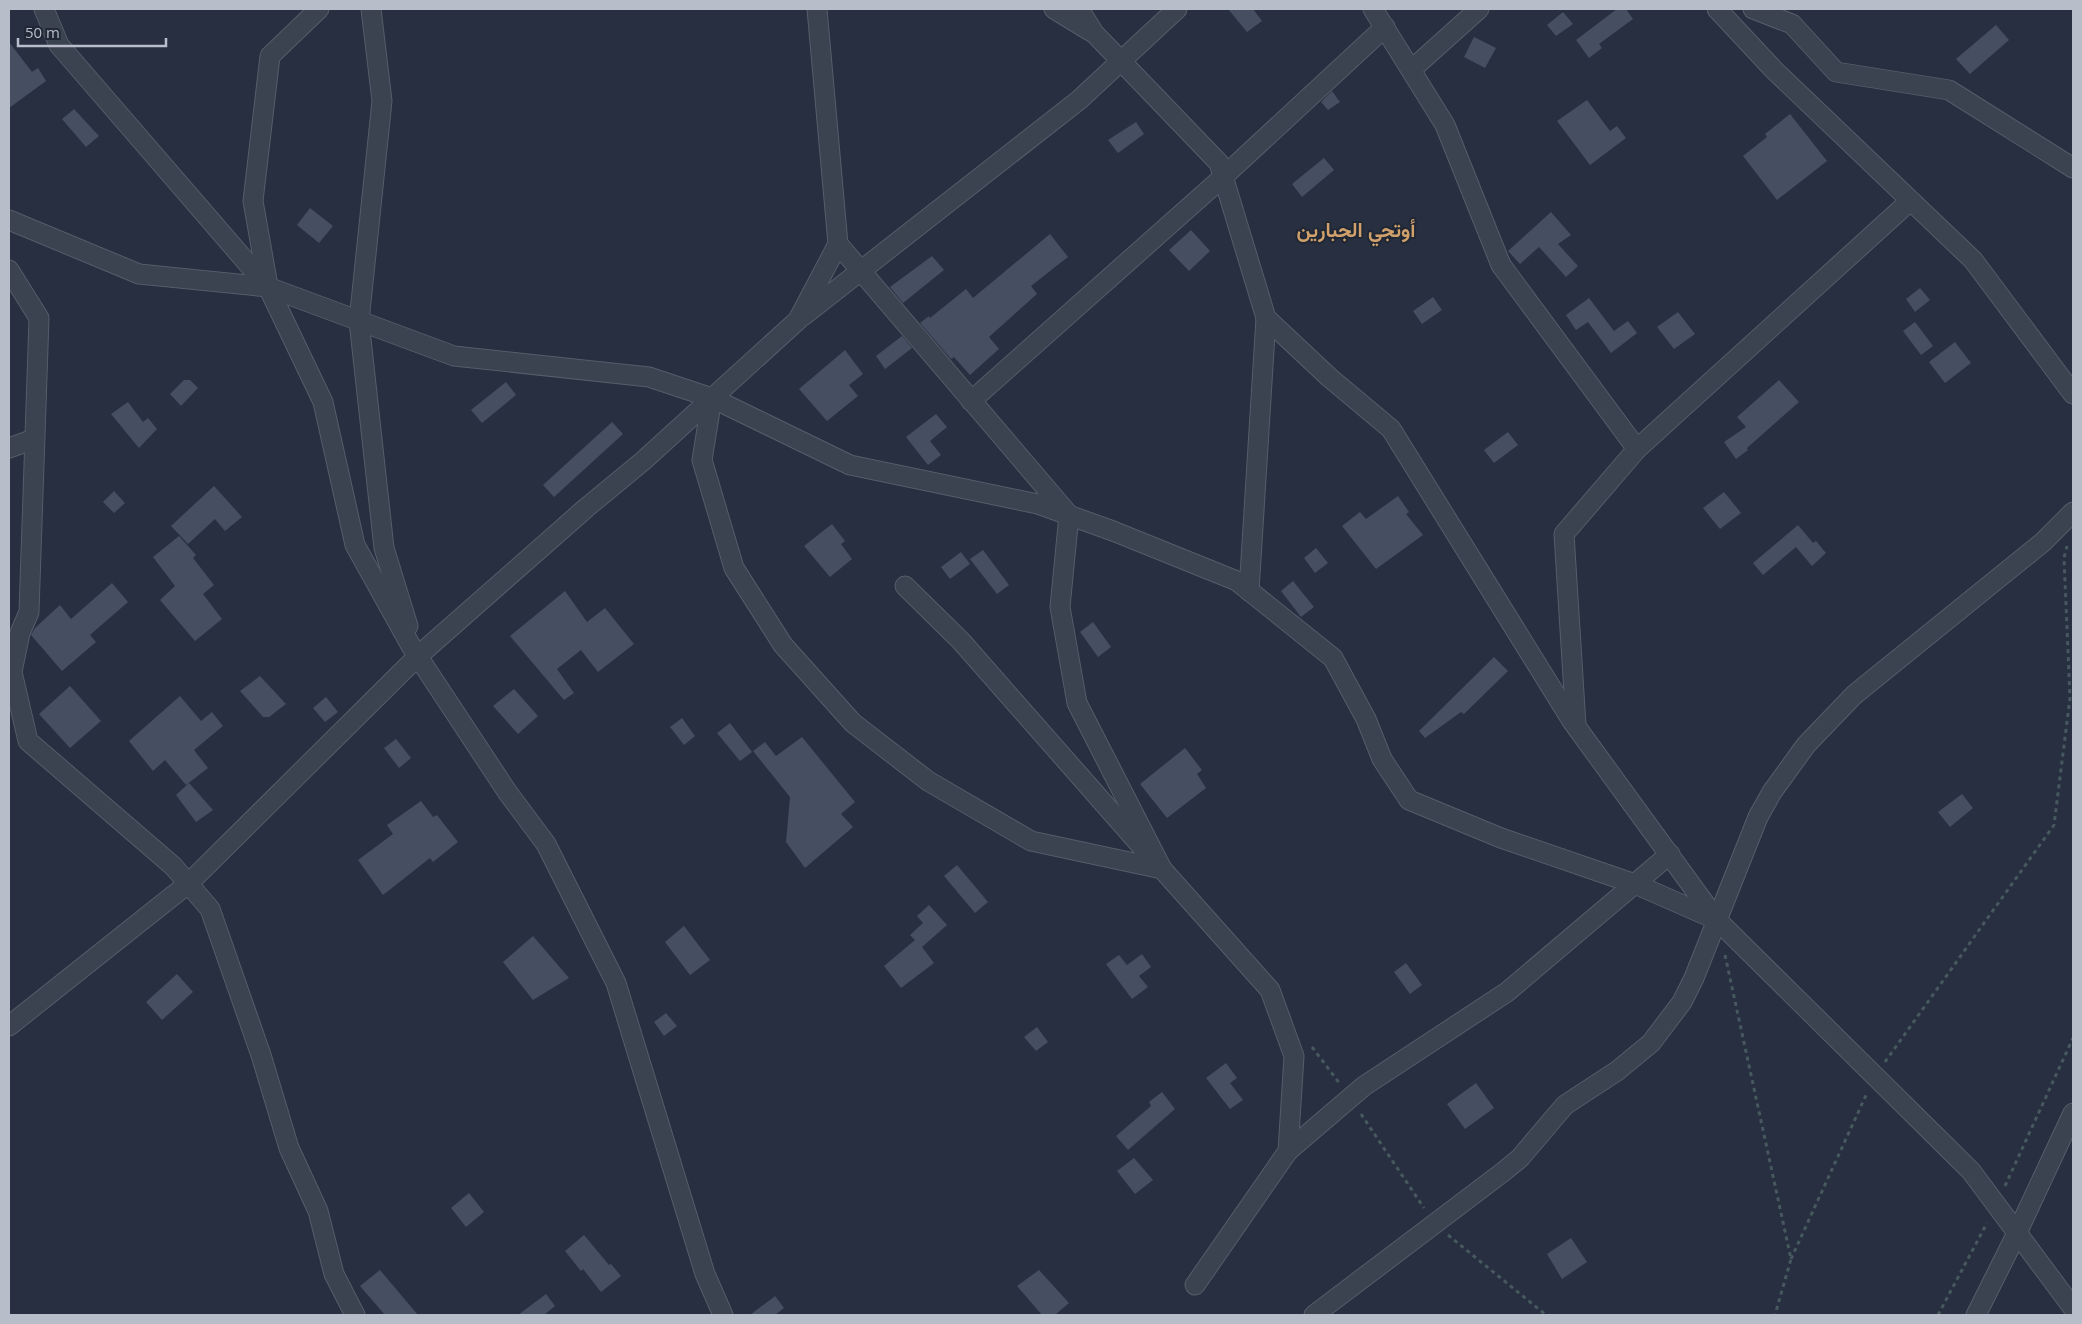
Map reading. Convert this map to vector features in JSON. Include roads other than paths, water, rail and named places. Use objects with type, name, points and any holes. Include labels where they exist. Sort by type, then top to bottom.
[{"type":"street","points":[[44,9],[60,45],[268,287],[323,402],[355,545],[418,656],[508,793],[546,844],[616,983],[705,1274],[723,1315]]},
{"type":"street","points":[[268,287],[254,201],[270,56],[319,9]]},
{"type":"street","points":[[371,9],[382,101],[359,321],[384,548],[418,656]]},
{"type":"street","points":[[798,320],[838,244],[817,9]]},
{"type":"street","points":[[1054,9],[1094,33]]},
{"type":"street","points":[[1079,9],[1094,33],[1219,163],[1266,318],[1249,591]]},
{"type":"street","points":[[9,1026],[189,883],[418,656],[798,320],[1078,100],[1177,9]]},
{"type":"street","points":[[1373,9],[1445,125],[1501,265],[1637,449]]},
{"type":"street","points":[[1411,70],[1479,9]]},
{"type":"street","points":[[1718,9],[1774,70],[1973,260],[2073,394]]},
{"type":"street","points":[[1753,9],[1792,24],[1836,72],[1949,90],[2073,168]]},
{"type":"street","points":[[971,401],[1223,178],[1385,27]]},
{"type":"street","points":[[1576,727],[1564,534],[1637,449],[1910,201]]},
{"type":"street","points":[[9,220],[139,274],[268,287],[454,356],[649,377],[712,398],[850,464],[1038,504],[1113,531],[1236,581],[1332,658],[1366,719],[1382,759],[1409,800],[1502,838],[1635,884],[1717,920]]},
{"type":"street","points":[[838,244],[1069,515],[1060,607],[1076,704],[1162,869]]},
{"type":"street","points":[[9,270],[39,318],[29,612],[20,633],[12,672],[28,741]]},
{"type":"street","points":[[1266,318],[1330,378],[1391,429],[1576,727],[1717,920],[1971,1171],[2073,1308]]},
{"type":"street","points":[[712,398],[702,460],[734,568],[783,645],[853,723],[928,781],[1032,841],[1162,869]]},
{"type":"street","points":[[9,448],[34,439]]},
{"type":"street","points":[[1314,1315],[1520,1158],[1565,1105],[1616,1071],[1650,1043],[1682,1002],[1694,978],[1758,818],[1772,792],[1806,745],[1854,695],[2043,542],[2073,512]]},
{"type":"street","points":[[904,586],[961,641],[1270,990],[1294,1056],[1288,1151]]},
{"type":"street","points":[[9,723],[173,866],[210,909],[261,1055],[289,1148],[318,1211],[334,1274],[355,1315]]},
{"type":"street","points":[[1196,1285],[1288,1151],[1364,1086],[1506,992],[1670,854]]},
{"type":"street","points":[[1976,1315],[2073,1113]]},
{"type":"district","name":"أوتجي الجبارين","points":[[1356,229]]}]
